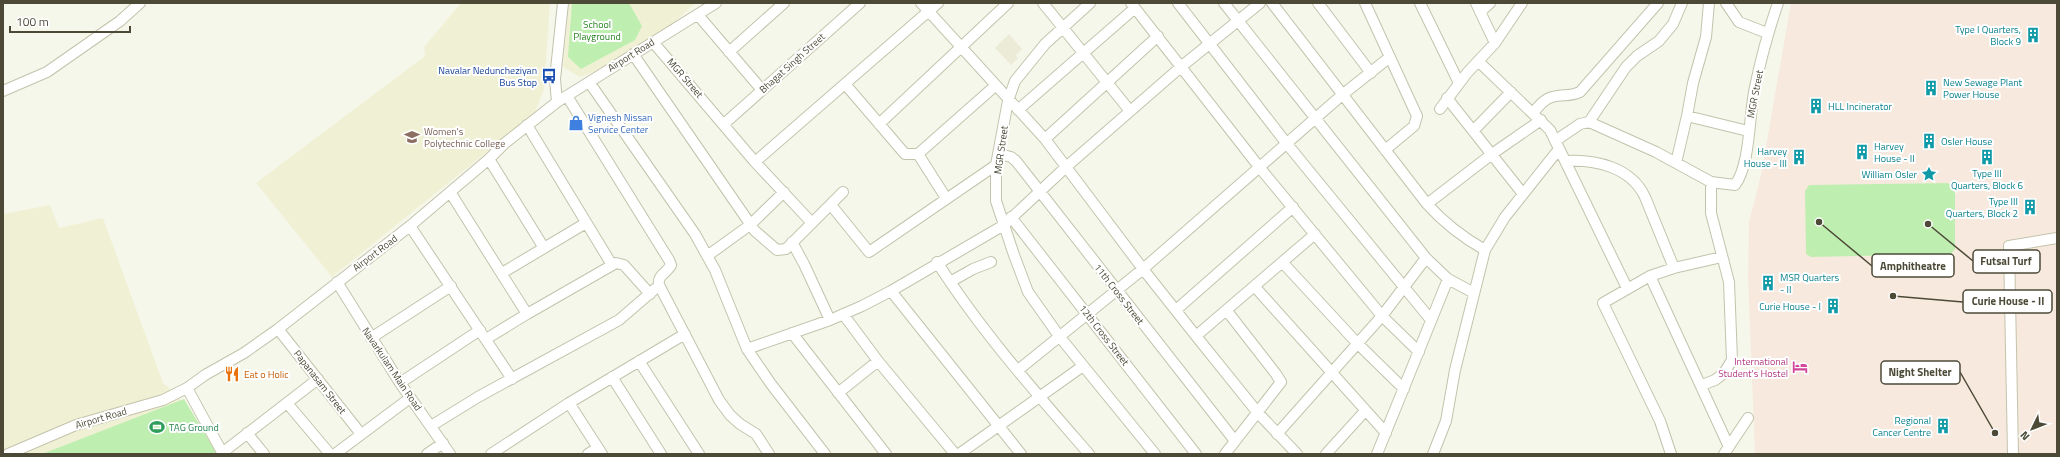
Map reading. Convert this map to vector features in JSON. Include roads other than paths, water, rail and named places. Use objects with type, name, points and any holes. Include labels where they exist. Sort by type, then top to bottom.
[{"type":"street","points":[[3,91],[46,72],[120,21],[140,3]]},
{"type":"street","points":[[557,102],[555,79],[563,3]]},
{"type":"street","name":"Airport Road","points":[[8,454],[76,425],[163,400],[188,388],[205,375],[244,354],[410,226],[489,159],[505,143],[557,102],[716,3]]},
{"type":"street","points":[[729,52],[784,3]]},
{"type":"street","name":"Bhagat Singh Street","points":[[724,124],[860,3]]},
{"type":"street","points":[[921,3],[1008,101],[1045,139],[1142,269],[1258,413],[1297,454]]},
{"type":"street","points":[[755,162],[938,3]]},
{"type":"street","points":[[879,124],[1008,3]]},
{"type":"street","points":[[1043,3],[1064,27],[1130,111]]},
{"type":"street","name":"MGR Street","points":[[1090,3],[1029,61],[1015,81],[1008,101],[996,166],[996,201],[1028,292],[1059,336],[1140,438],[1155,454]]},
{"type":"street","points":[[1178,3],[1287,144],[1431,320]]},
{"type":"street","points":[[1224,3],[1426,258],[1448,279],[1474,293]]},
{"type":"street","points":[[747,349],[844,314],[891,291],[938,262],[1004,225],[1066,166],[1209,43],[1238,22],[1260,3]]},
{"type":"street","points":[[1272,3],[1427,204],[1443,222],[1455,232],[1485,250]]},
{"type":"street","points":[[1318,3],[1371,73]]},
{"type":"street","points":[[1365,3],[1417,116],[1414,126],[1385,150]]},
{"type":"street","points":[[1420,3],[1459,82]]},
{"type":"street","points":[[1490,3],[1478,7],[1495,43]]},
{"type":"street","points":[[1440,109],[1459,82],[1495,43],[1522,3]]},
{"type":"street","points":[[1532,113],[1545,100],[1552,97],[1572,96],[1580,92],[1658,3]]},
{"type":"street","points":[[1589,122],[1626,68],[1637,56],[1659,41],[1673,24],[1682,3]]},
{"type":"street","points":[[1676,163],[1693,83],[1706,37],[1709,3]]},
{"type":"street","points":[[1726,3],[1739,22],[1767,33]]},
{"type":"street","name":"MGR Street","points":[[1710,182],[1735,185],[1743,170],[1754,92],[1767,33],[1778,3]]},
{"type":"street","points":[[1018,110],[1084,52],[1133,5],[1260,168],[1382,316],[1419,352]]},
{"type":"street","points":[[698,15],[762,90]]},
{"type":"street","points":[[1045,139],[1158,36]]},
{"type":"street","name":"MGR Street","points":[[653,42],[755,162],[812,223]]},
{"type":"street","points":[[633,54],[754,231],[777,250],[786,249],[843,192]]},
{"type":"street","points":[[1018,370],[1142,269],[1260,168],[1342,95],[1390,58]]},
{"type":"street","points":[[1478,61],[1550,130],[1627,288]]},
{"type":"street","points":[[589,82],[695,234],[715,270],[747,349],[771,384],[825,454]]},
{"type":"street","points":[[845,84],[905,154],[918,154],[995,86]]},
{"type":"street","points":[[1473,132],[1511,92]]},
{"type":"street","points":[[567,96],[672,265],[658,280],[659,285],[719,400],[730,415],[740,424],[756,434],[769,454]]},
{"type":"street","points":[[1447,98],[1523,194]]},
{"type":"street","points":[[1687,116],[1748,131]]},
{"type":"street","points":[[1427,204],[1492,154],[1541,120]]},
{"type":"street","points":[[1433,454],[1446,421],[1455,370],[1485,250],[1493,234],[1557,145],[1580,124],[1589,122],[1676,163],[1710,182],[1709,206],[1729,282],[1732,360],[1724,372],[1715,380],[1702,385]]},
{"type":"street","points":[[527,125],[612,265]]},
{"type":"street","points":[[918,154],[946,198]]},
{"type":"street","name":"11th Cross Street","points":[[998,154],[1011,157],[1016,161],[1038,192],[1235,441]]},
{"type":"street","points":[[489,159],[544,248]]},
{"type":"street","points":[[1565,161],[1582,160],[1601,163],[1623,173],[1636,182],[1641,188],[1645,197],[1674,268]]},
{"type":"street","points":[[831,205],[869,252],[946,198],[996,166]]},
{"type":"street","points":[[450,192],[527,314]]},
{"type":"street","points":[[707,256],[750,225],[784,192]]},
{"type":"street","points":[[1176,310],[1293,207]]},
{"type":"street","name":"12th Cross Street","points":[[1011,217],[1196,454]]},
{"type":"street","points":[[502,273],[586,223]]},
{"type":"street","points":[[410,226],[512,379]]},
{"type":"street","points":[[1196,336],[1315,234]]},
{"type":"street","points":[[2013,454],[2009,246],[2057,238]]},
{"type":"street","points":[[792,242],[830,320]]},
{"type":"street","points":[[1671,454],[1660,421],[1603,303],[1650,276],[1674,268],[1722,257]]},
{"type":"street","points":[[1277,434],[1382,316],[1426,258]]},
{"type":"street","points":[[938,262],[950,282],[1018,370],[1089,454]]},
{"type":"street","points":[[950,282],[973,269],[990,262]]},
{"type":"street","points":[[400,384],[483,335],[527,314],[616,263],[624,265],[650,294]]},
{"type":"street","points":[[1282,263],[1357,343],[1404,389]]},
{"type":"street","points":[[1650,276],[1702,385],[1725,452]]},
{"type":"street","points":[[1377,454],[1448,279]]},
{"type":"street","name":"Navarkulam Main Road","points":[[337,282],[400,384],[450,454]]},
{"type":"street","points":[[431,426],[618,320],[659,285]]},
{"type":"street","points":[[371,338],[451,286]]},
{"type":"street","points":[[1255,287],[1330,373],[1386,433]]},
{"type":"street","points":[[891,291],[1022,454]]},
{"type":"street","points":[[1227,311],[1281,382],[1235,441],[1228,453]]},
{"type":"street","points":[[844,314],[878,361],[955,454]]},
{"type":"street","name":"Papanasam Street","points":[[278,329],[361,434]]},
{"type":"street","points":[[792,333],[886,454]]},
{"type":"street","points":[[492,454],[570,403],[685,334]]},
{"type":"street","points":[[639,361],[699,454]]},
{"type":"street","points":[[838,393],[878,361]]},
{"type":"street","points":[[959,454],[1083,366]]},
{"type":"street","points":[[612,377],[661,454]]},
{"type":"street","points":[[188,388],[222,453],[318,379]]},
{"type":"street","points":[[335,454],[410,398]]},
{"type":"street","points":[[287,403],[330,454]]},
{"type":"street","points":[[570,403],[600,451],[588,454]]},
{"type":"street","points":[[1326,454],[1365,410]]},
{"type":"street","points":[[1725,452],[1748,418]]},
{"type":"street","points":[[247,433],[264,454]]},
{"type":"street","points":[[427,454],[443,443]]},
{"type":"place","name":"Type I Quarters, Block 9","points":[[2033,35]]},
{"type":"place","name":"Navalar Neduncheziyan Bus Stop","points":[[549,76]]},
{"type":"place","name":"New Sewage Plant Power House","points":[[1931,88]]},
{"type":"place","name":"HLL Incinerator","points":[[1816,106]]},
{"type":"place","name":"Vignesh Nissan Service Center","points":[[576,123]]},
{"type":"place","name":"Women's Polytechnic College","points":[[412,137]]},
{"type":"place","name":"Osler House","points":[[1929,141]]},
{"type":"place","name":"Harvey House - II","points":[[1862,152]]},
{"type":"place","name":"Harvey House - III","points":[[1799,157]]},
{"type":"place","name":"Type III Quarters, Block 6","points":[[1987,157]]},
{"type":"place","name":"William Osler","points":[[1929,174]]},
{"type":"place","name":"Type III Quarters, Block 2","points":[[2030,207]]},
{"type":"place","name":"Amphitheatre","points":[[1819,222]]},
{"type":"place","name":"Futsal Turf","points":[[1928,224]]},
{"type":"place","name":"MSR Quarters - II","points":[[1768,283]]},
{"type":"place","name":"Curie House - II","points":[[1893,296]]},
{"type":"place","name":"Curie House - I","points":[[1833,306]]},
{"type":"place","name":"International Student's Hostel","points":[[1800,367]]},
{"type":"place","name":"Eat o Holic","points":[[232,374]]},
{"type":"place","name":"Regional Cancer Centre","points":[[1943,426]]},
{"type":"place","name":"TAG Ground","points":[[157,427]]},
{"type":"place","name":"Night Shelter","points":[[1995,433]]},
{"type":"park label","name":"School Playground","points":[[597,30]]}]
